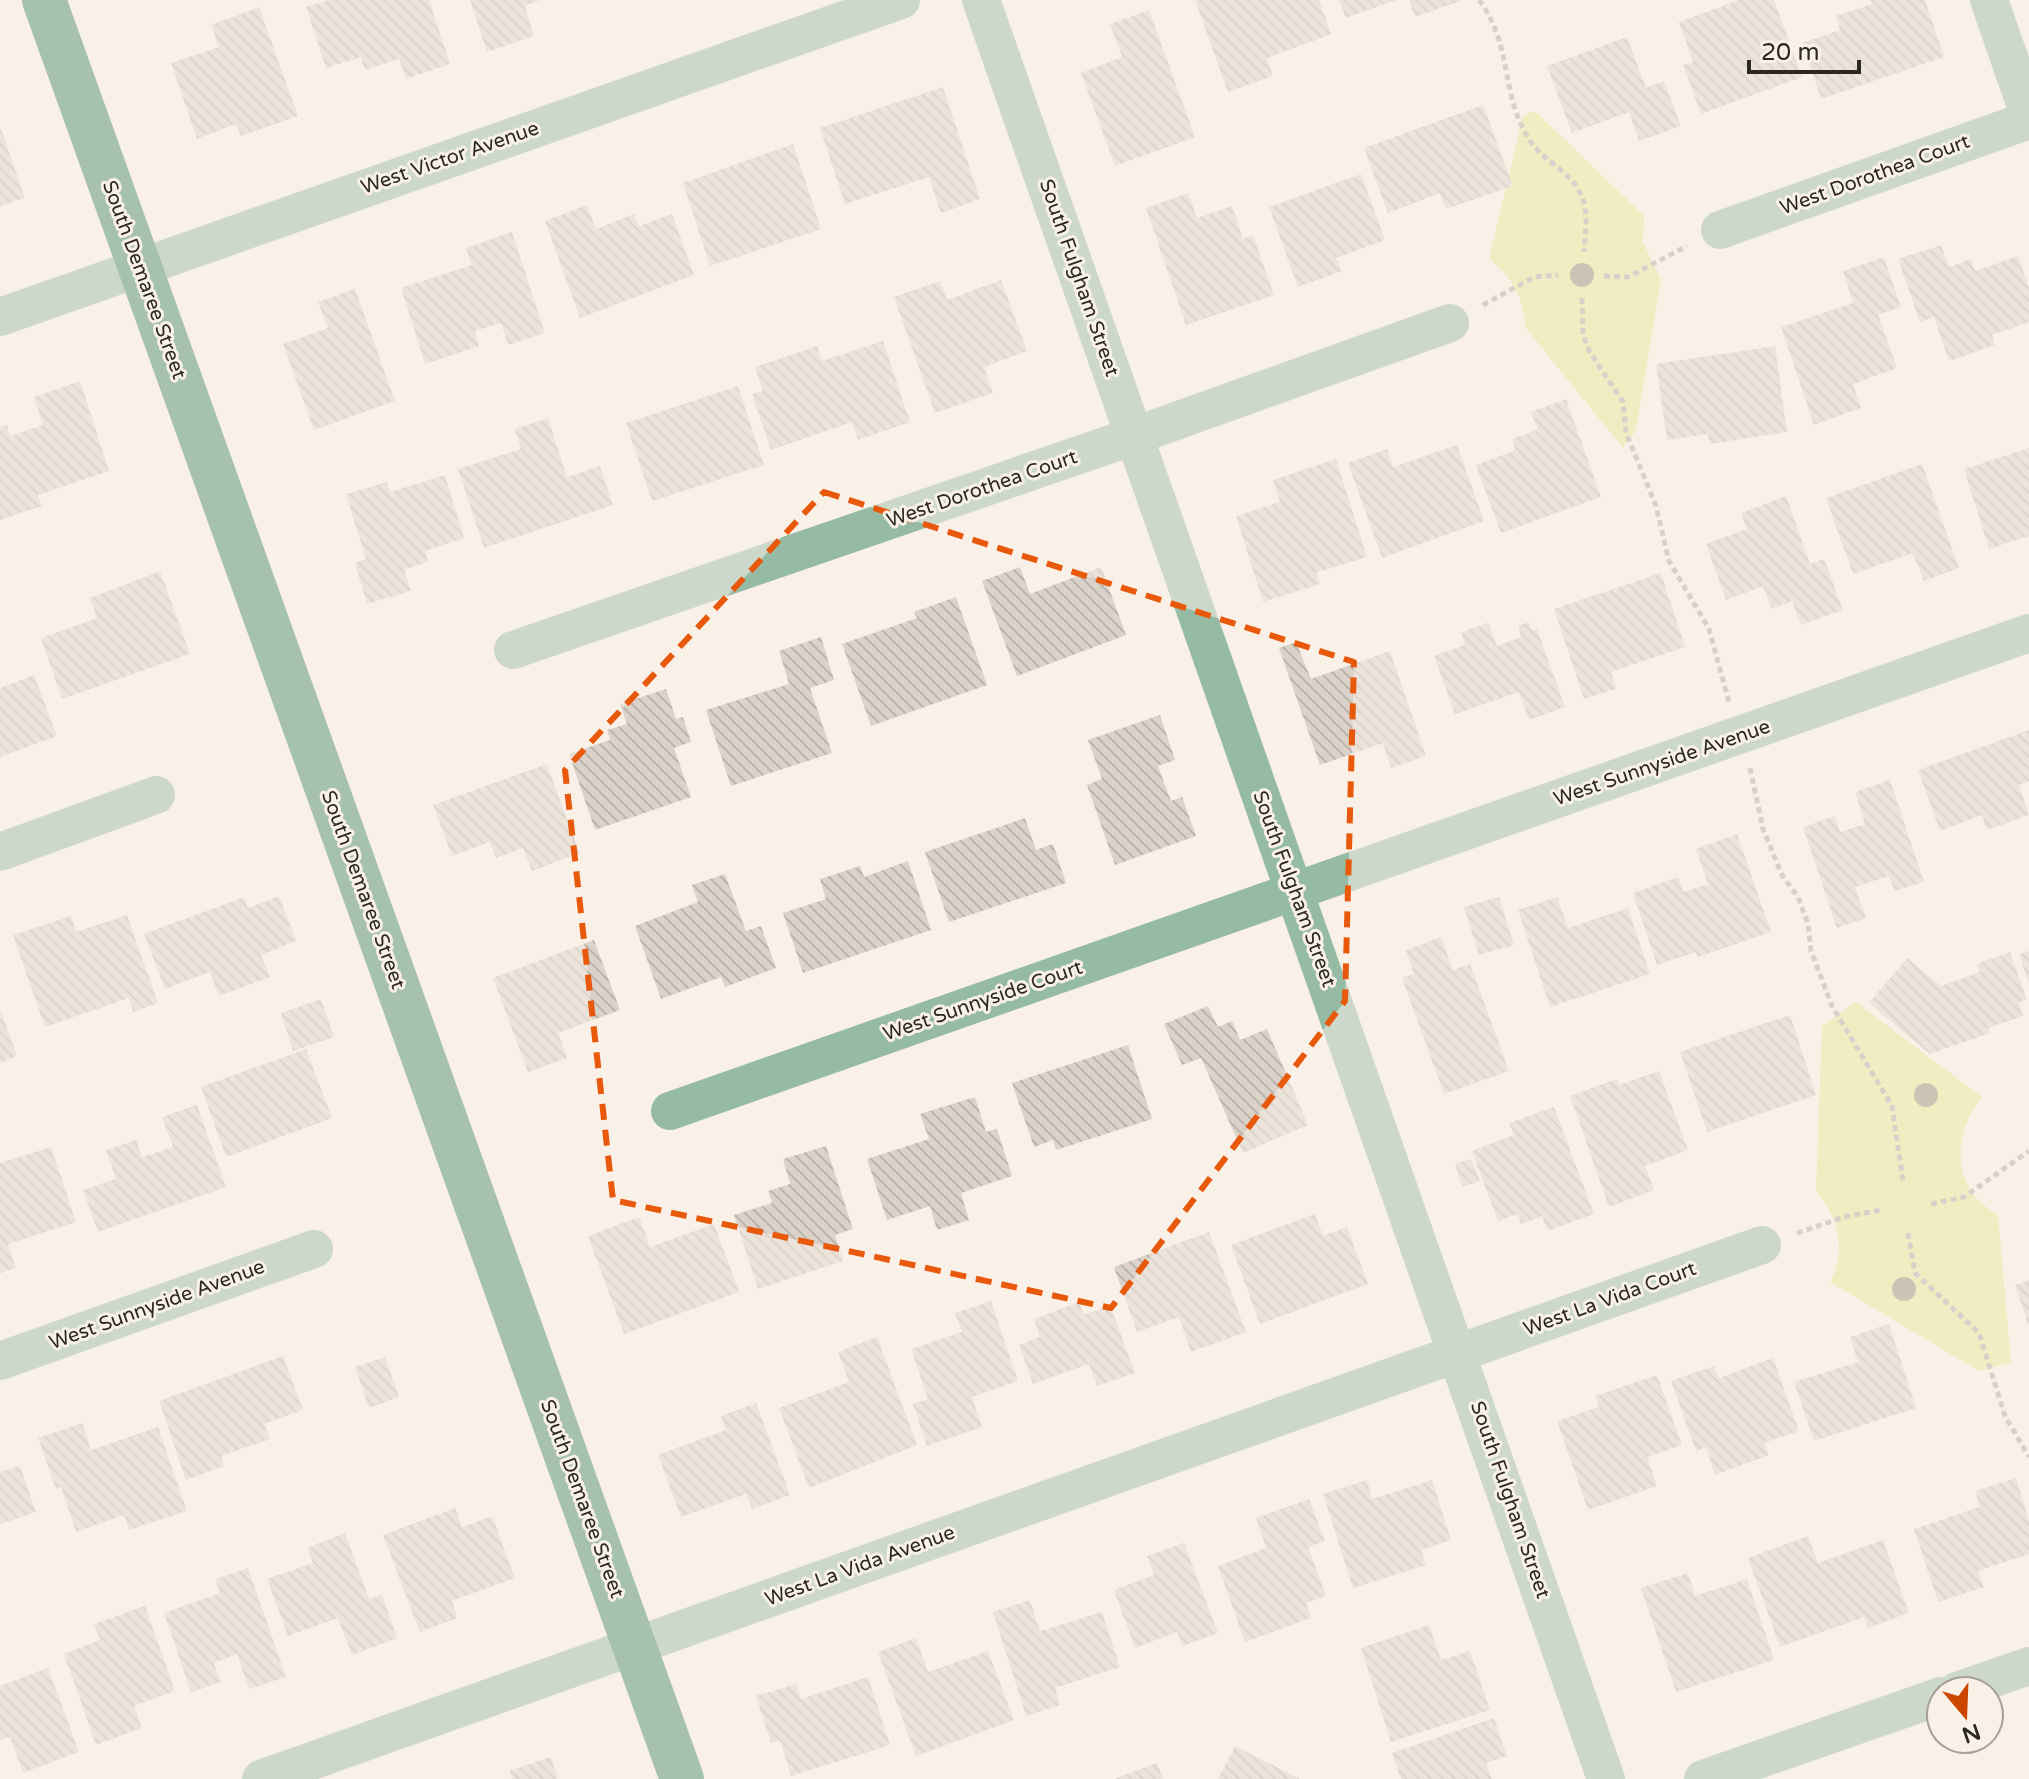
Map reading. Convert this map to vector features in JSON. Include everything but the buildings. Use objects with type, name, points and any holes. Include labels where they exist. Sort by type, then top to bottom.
[{"type":"main road","name":"South Demaree Street","points":[[44,0],[682,1779]]},
{"type":"street","name":"West Victor Avenue","points":[[0,317],[901,0]]},
{"type":"street","name":"South Fulgham Street","points":[[981,0],[1459,1353],[1606,1779]]},
{"type":"street","points":[[1989,0],[2029,117]]},
{"type":"street","name":"West Dorothea Court","points":[[1720,230],[2029,117]]},
{"type":"street","name":"West Dorothea Court","points":[[513,650],[1134,436],[1450,323]]},
{"type":"street","name":"West Sunnyside Avenue","points":[[1295,892],[2029,633]]},
{"type":"street","points":[[0,852],[156,795]]},
{"type":"street","name":"West Sunnyside Court","points":[[670,1111],[1295,892]]},
{"type":"street","name":"West La Vida Court","points":[[1459,1353],[1762,1245]]},
{"type":"street","name":"West Sunnyside Avenue","points":[[0,1361],[314,1249]]},
{"type":"street","name":"West La Vida Avenue","points":[[261,1779],[1459,1353]]},
{"type":"street","points":[[2003,1675],[2029,1666]]},
{"type":"street","points":[[1703,1779],[1925,1702]]},
{"type":"path","points":[[1479,0],[1491,16],[1504,47],[1507,77],[1528,138],[1542,155],[1577,185],[1585,202],[1584,252]]},
{"type":"path","points":[[1604,276],[1628,277],[1720,230]]},
{"type":"path","points":[[1450,323],[1524,282],[1558,275]]},
{"type":"path","points":[[1582,298],[1583,334],[1589,351],[1623,402],[1626,433],[1656,506],[1669,561],[1709,629],[1760,803],[1763,829],[1782,875],[1798,897],[1808,924],[1811,951],[1832,1006],[1892,1106],[1903,1181]]},
{"type":"path","points":[[1931,1204],[1964,1197],[2029,1151]]},
{"type":"path","points":[[1762,1245],[1844,1217],[1880,1210]]},
{"type":"path","points":[[1908,1233],[1915,1273],[1979,1333],[2005,1416],[2029,1457]]},
{"type":"highlighted area","points":[[824,492],[1354,662],[1345,1001],[1111,1308],[613,1200],[565,770]]},
{"type":"green space","points":[[1535,111],[1644,216],[1643,242],[1661,280],[1636,430],[1623,448],[1525,327],[1515,288],[1489,259],[1523,116]]},
{"type":"green space","points":[[1856,1002],[1982,1097],[1965,1128],[1961,1160],[1971,1191],[1998,1215],[2011,1363],[1979,1371],[1830,1282],[1838,1257],[1838,1234],[1830,1213],[1816,1191],[1822,1026]]}]
